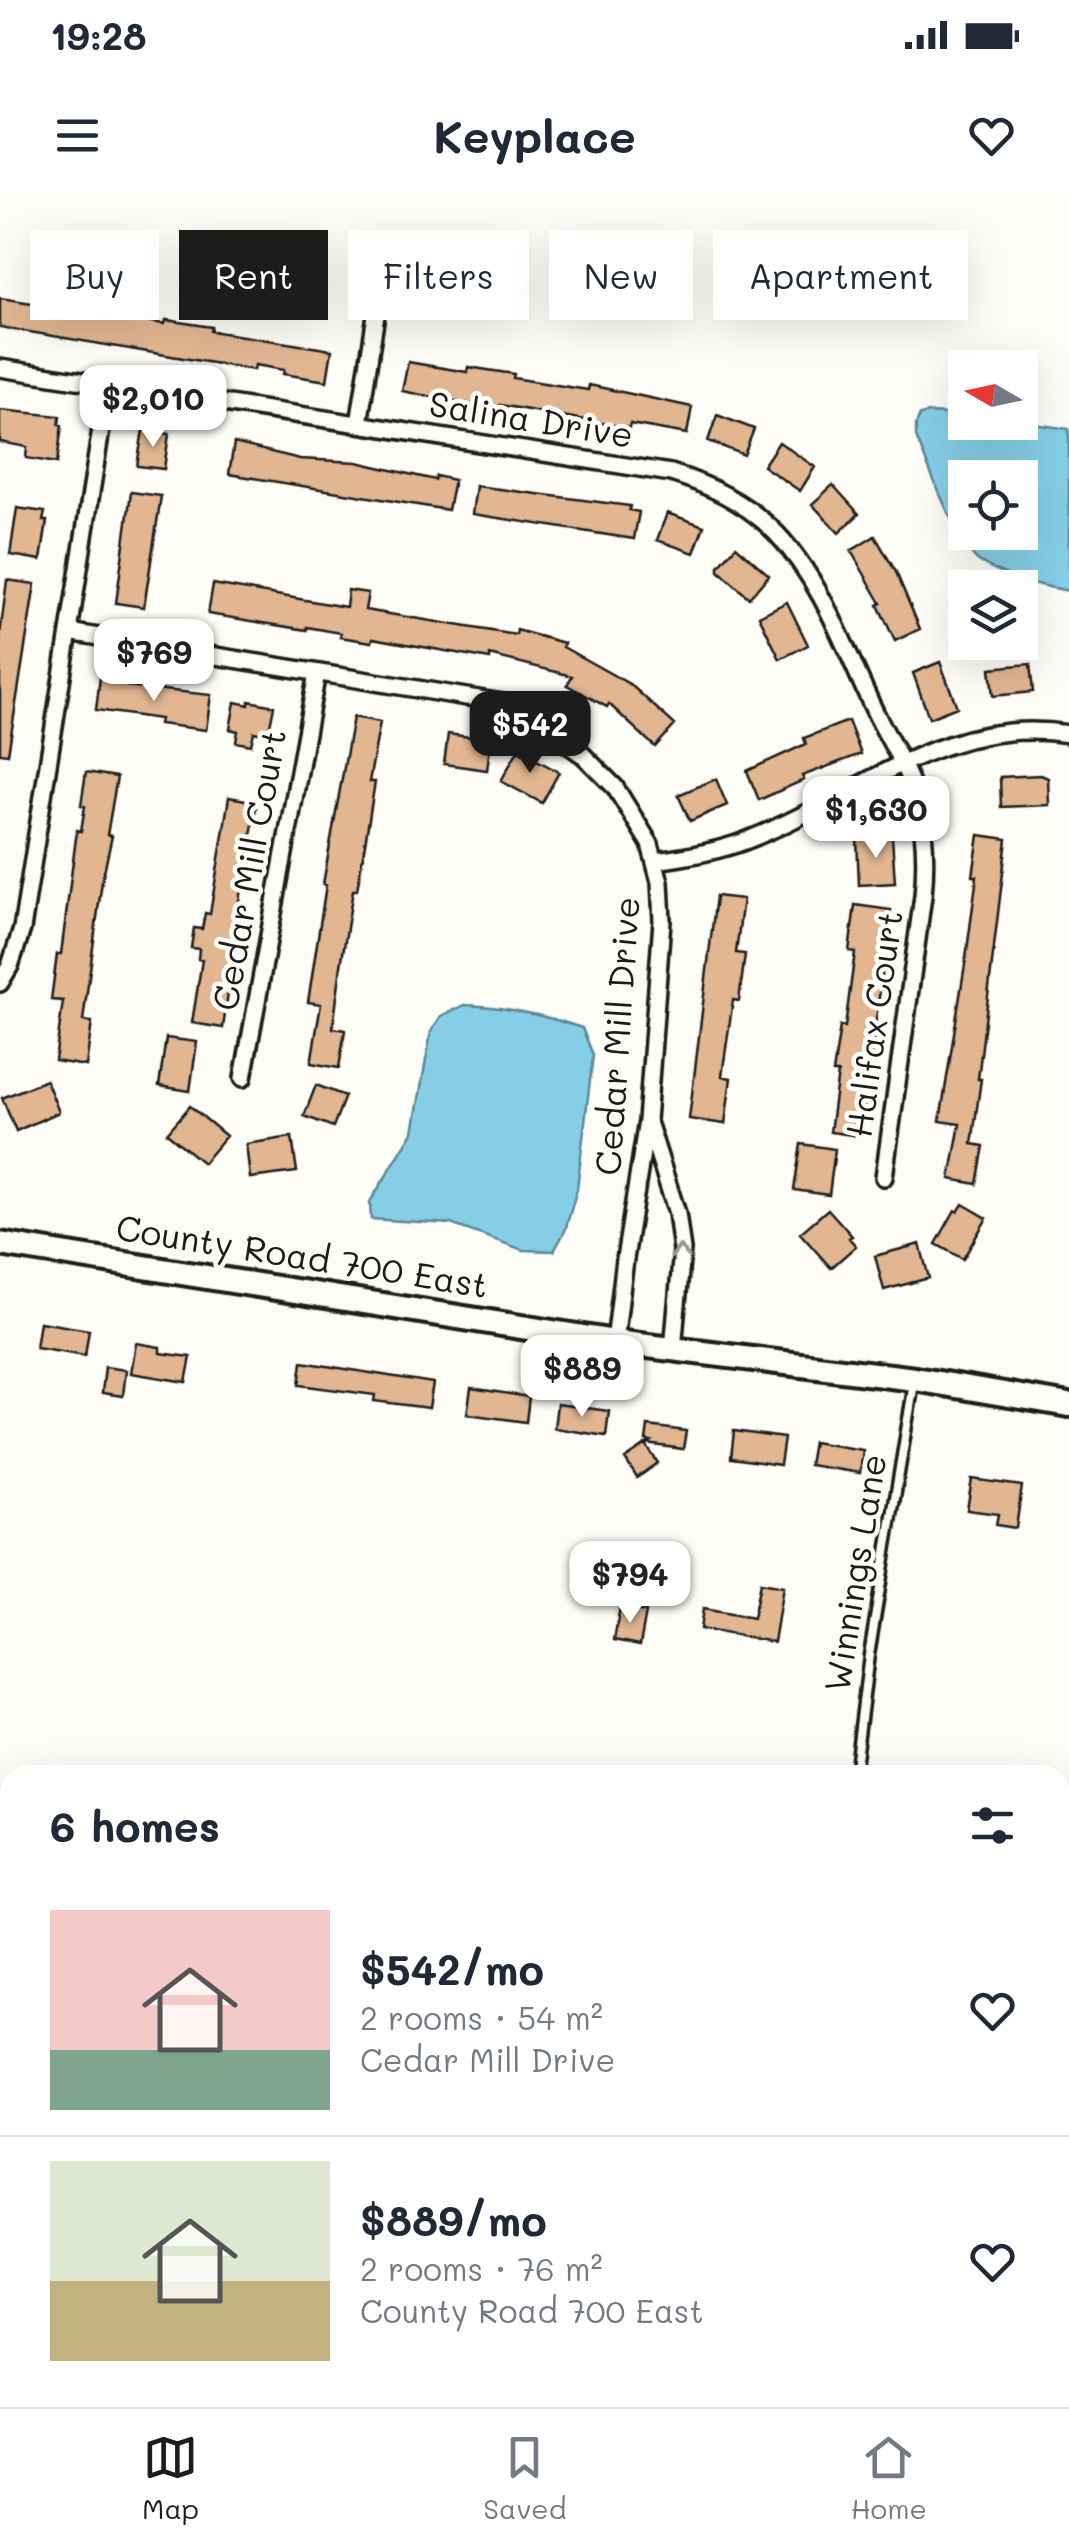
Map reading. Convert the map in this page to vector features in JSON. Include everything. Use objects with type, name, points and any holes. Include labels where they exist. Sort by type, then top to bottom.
[{"type":"main road","name":"County Road 700 East","points":[[0,1244],[615,1342],[914,1379],[1069,1405]]},
{"type":"street","points":[[359,424],[375,320]]},
{"type":"street","name":"Salina Drive","points":[[0,368],[689,478],[725,494],[773,530],[798,559],[902,763]]},
{"type":"street","points":[[0,983],[22,928],[108,385]]},
{"type":"street","name":"Cedar Mill Drive","points":[[69,632],[486,698],[531,711],[546,729],[583,755],[615,787],[640,824],[656,862],[662,921],[648,1121],[624,1259],[615,1342]]},
{"type":"street","name":"Cedar Mill Court","points":[[243,1078],[317,672]]},
{"type":"street","points":[[656,862],[744,841],[943,744],[987,733],[1032,730],[1069,734]]},
{"type":"street","name":"Halifax Court","points":[[884,1177],[925,877],[921,818],[902,763]]},
{"type":"street","points":[[648,1121],[676,1213],[682,1250],[672,1349]]},
{"type":"lane","name":"Winnings Lane","points":[[855,1765],[914,1379]]},
{"type":"water","points":[[948,414],[948,440],[1038,440],[1038,425],[1069,429],[1069,591],[1038,585],[1038,570],[998,570],[980,562],[969,550],[1038,550],[1038,460],[948,460],[948,512],[916,437],[920,415]]},
{"type":"water","points":[[464,1005],[524,1012],[582,1028],[593,1055],[577,1189],[565,1231],[554,1251],[523,1250],[451,1224],[371,1219],[370,1202],[413,1132],[431,1032],[441,1016]]},
{"type":"building","points":[[0,298],[30,303],[30,320],[140,320],[165,324],[166,320],[332,350],[327,381],[255,365],[254,370],[0,327]]},
{"type":"building","points":[[408,362],[467,372],[468,367],[514,374],[513,378],[588,390],[589,385],[692,407],[687,434],[402,391]]},
{"type":"building","points":[[0,410],[60,416],[57,463],[26,458],[27,447],[0,442]]},
{"type":"building","points":[[717,415],[754,429],[744,455],[708,441]]},
{"type":"building","points":[[143,430],[169,434],[164,469],[137,466]]},
{"type":"building","points":[[779,442],[815,467],[800,491],[763,466]]},
{"type":"building","points":[[234,443],[300,459],[357,462],[435,480],[436,476],[454,480],[448,510],[229,474]]},
{"type":"building","points":[[833,485],[859,514],[839,533],[812,504]]},
{"type":"building","points":[[476,486],[630,506],[629,510],[639,512],[634,539],[472,514]]},
{"type":"building","points":[[131,492],[161,496],[144,607],[116,603]]},
{"type":"building","points":[[17,508],[45,512],[41,560],[10,555]]},
{"type":"building","points":[[667,513],[704,526],[694,553],[657,540]]},
{"type":"building","points":[[875,536],[896,572],[920,629],[895,641],[878,605],[881,603],[851,551]]},
{"type":"building","points":[[736,546],[769,575],[749,598],[719,571]]},
{"type":"building","points":[[7,580],[35,584],[8,754],[0,753],[0,635]]},
{"type":"building","points":[[213,584],[346,607],[348,590],[368,593],[365,610],[516,635],[517,630],[564,643],[563,647],[631,685],[675,725],[655,747],[609,704],[607,707],[567,685],[572,676],[490,655],[490,659],[373,638],[372,642],[307,627],[208,614]]},
{"type":"building","points":[[787,602],[808,645],[780,659],[759,616]]},
{"type":"building","points":[[940,662],[957,707],[929,718],[913,673]]},
{"type":"building","points":[[1030,664],[1033,692],[993,696],[990,668]]},
{"type":"building","points":[[100,677],[126,681],[126,686],[211,695],[206,730],[96,710]]},
{"type":"building","points":[[249,701],[274,706],[268,735],[254,732],[251,745],[236,742],[238,731],[230,729],[235,702],[249,705]]},
{"type":"building","points":[[353,717],[380,722],[369,782],[375,782],[357,890],[353,890],[333,1028],[345,1030],[339,1068],[311,1063],[321,1004],[308,1002],[326,885],[323,884]]},
{"type":"building","points":[[848,721],[861,754],[802,776],[804,780],[759,800],[747,771],[806,744],[804,738]]},
{"type":"building","points":[[448,734],[491,740],[487,770],[444,764]]},
{"type":"building","points":[[518,750],[559,772],[542,803],[501,781]]},
{"type":"building","points":[[86,772],[117,777],[107,835],[112,836],[83,1021],[92,1022],[86,1066],[55,1061],[63,1001],[51,1000],[77,830],[81,831],[85,806],[81,805]]},
{"type":"building","points":[[1000,777],[1048,778],[1049,805],[1001,807]]},
{"type":"building","points":[[716,779],[727,805],[690,821],[678,795]]},
{"type":"building","points":[[229,797],[257,802],[236,917],[223,1028],[192,1023],[202,960],[198,959],[199,949],[191,948],[194,928],[202,929],[205,913],[210,914]]},
{"type":"building","points":[[979,835],[1007,839],[972,1144],[984,1146],[977,1184],[950,1179],[960,1124],[940,1121],[966,958]]},
{"type":"building","points":[[892,836],[895,883],[859,885],[857,838]]},
{"type":"building","points":[[716,896],[743,899],[736,953],[745,954],[739,1001],[733,1000],[722,1076],[731,1078],[725,1124],[689,1119]]},
{"type":"building","points":[[855,905],[891,910],[860,1136],[830,1132],[838,1073],[833,1073],[840,1026],[845,1027],[855,952],[849,951]]},
{"type":"building","points":[[166,1038],[197,1042],[190,1091],[159,1086]]},
{"type":"building","points":[[46,1080],[59,1112],[16,1131],[2,1098]]},
{"type":"building","points":[[316,1085],[345,1096],[333,1127],[304,1116]]},
{"type":"building","points":[[190,1106],[226,1136],[203,1163],[167,1133]]},
{"type":"building","points":[[292,1137],[297,1172],[250,1178],[246,1144]]},
{"type":"building","points":[[801,1144],[835,1149],[829,1195],[794,1190]]},
{"type":"building","points":[[963,1204],[987,1218],[963,1259],[936,1244],[955,1210],[958,1212]]},
{"type":"building","points":[[828,1209],[856,1246],[831,1268],[800,1233]]},
{"type":"building","points":[[920,1244],[929,1278],[884,1290],[875,1256]]},
{"type":"building","points":[[40,1322],[89,1330],[85,1356],[36,1348]]},
{"type":"building","points":[[136,1343],[160,1347],[160,1353],[191,1357],[186,1382],[131,1373]]},
{"type":"building","points":[[302,1362],[433,1383],[429,1408],[374,1401],[375,1395],[299,1385]]},
{"type":"building","points":[[105,1367],[126,1370],[123,1396],[102,1393]]},
{"type":"building","points":[[471,1388],[529,1397],[526,1422],[467,1414]]},
{"type":"building","points":[[557,1404],[609,1411],[606,1436],[554,1428]]},
{"type":"building","points":[[648,1426],[686,1431],[683,1449],[647,1444],[651,1442],[646,1441]]},
{"type":"building","points":[[734,1431],[784,1438],[780,1465],[731,1458]]},
{"type":"building","points":[[813,1442],[863,1450],[860,1473],[809,1465]]},
{"type":"building","points":[[646,1445],[658,1463],[637,1478],[625,1459]]},
{"type":"building","points":[[972,1479],[1022,1486],[1016,1528],[996,1525],[998,1514],[967,1510]]},
{"type":"building","points":[[760,1583],[783,1587],[774,1642],[700,1629],[703,1609],[753,1618]]},
{"type":"building","points":[[620,1607],[646,1612],[640,1645],[614,1640]]}]
